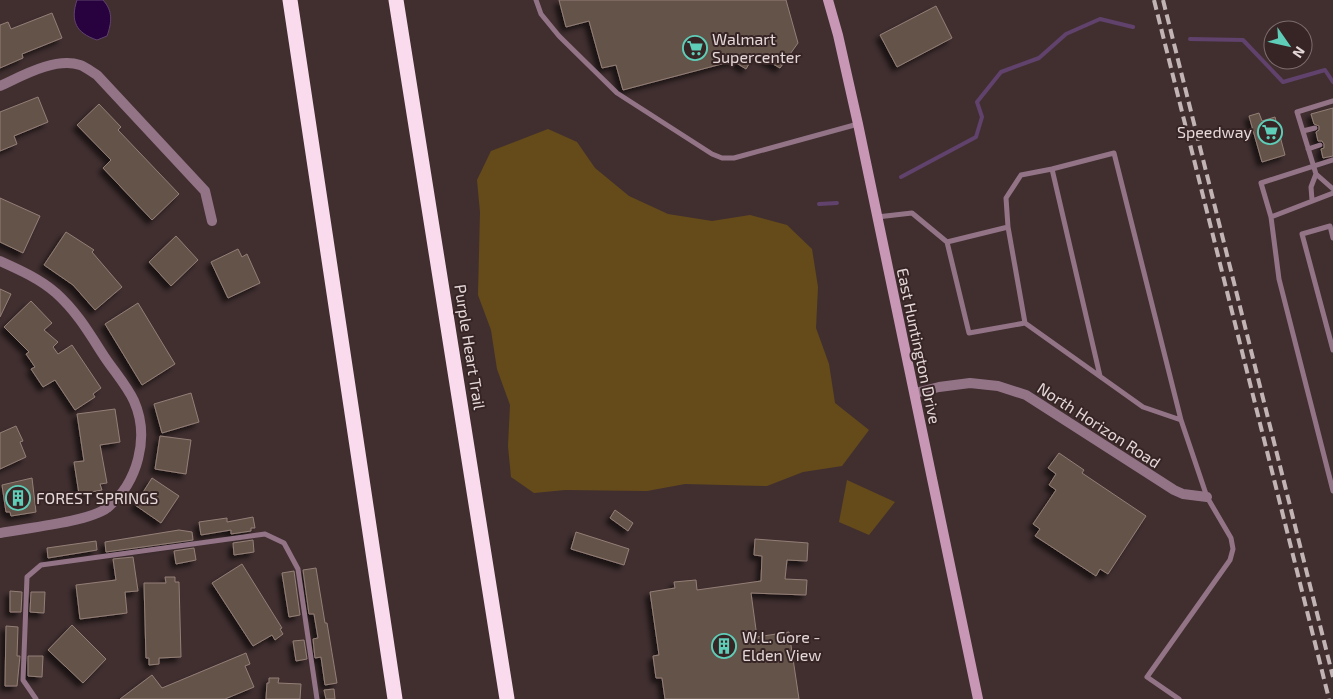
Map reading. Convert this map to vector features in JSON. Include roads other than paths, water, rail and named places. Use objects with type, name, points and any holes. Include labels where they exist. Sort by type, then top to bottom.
[{"type":"highway","points":[[290,0],[395,699]]},
{"type":"highway","name":"Purple Heart Trail","points":[[396,0],[507,699]]},
{"type":"street","name":"East Huntington Drive","points":[[828,0],[858,124],[978,699]]},
{"type":"street","points":[[0,86],[41,68],[66,63],[80,65],[97,75],[205,191],[212,221]]},
{"type":"street","points":[[0,261],[28,274],[74,309],[134,401],[142,426],[140,450],[135,471],[128,484],[107,508],[92,516],[0,533]]},
{"type":"street","name":"North Horizon Road","points":[[914,393],[939,387],[970,383],[998,386],[1026,395],[1174,490],[1183,494],[1207,497]]},
{"type":"lane","points":[[536,0],[541,14],[559,36],[617,94],[712,154],[722,158],[734,158],[858,124]]},
{"type":"lane","points":[[1333,101],[1297,112],[1312,166],[1316,174],[1333,189]]},
{"type":"lane","points":[[1302,131],[1315,128]]},
{"type":"lane","points":[[1308,149],[1320,146]]},
{"type":"lane","points":[[1179,699],[1147,676],[1230,560],[1233,549],[1231,538],[1207,497],[1181,420],[1114,153],[1021,175],[1006,198],[1008,228],[1025,323],[1143,407],[1181,420]]},
{"type":"lane","points":[[1333,160],[1261,183],[1270,217],[1279,279],[1333,490]]},
{"type":"lane","points":[[1052,169],[1100,377]]},
{"type":"lane","points":[[1312,200],[1312,187],[1316,174]]},
{"type":"lane","points":[[1270,217],[1333,193]]},
{"type":"lane","points":[[876,217],[912,213],[947,242],[969,333],[1025,323]]},
{"type":"lane","points":[[1333,238],[1330,226],[1302,234],[1333,350]]},
{"type":"lane","points":[[947,242],[1008,228]]},
{"type":"lane","points":[[36,699],[23,680],[27,577],[41,566],[265,534],[284,543],[298,569],[317,699]]},
{"type":"waterway","points":[[901,177],[976,137],[982,117],[977,102],[1001,72],[1039,58],[1066,34],[1100,19],[1133,27]]},
{"type":"waterway","points":[[1190,39],[1243,40],[1283,82],[1325,70],[1333,82]]},
{"type":"waterway","points":[[819,204],[837,203]]},
{"type":"railway","points":[[1154,0],[1329,699]]},
{"type":"railway","points":[[1163,0],[1333,677]]},
{"type":"place","name":"Walmart Supercenter","points":[[695,48]]},
{"type":"place","name":"Speedway","points":[[1270,132]]},
{"type":"place","name":"FOREST SPRINGS","points":[[18,498]]},
{"type":"place","name":"W.L. Gore - Elden View","points":[[724,646]]}]
